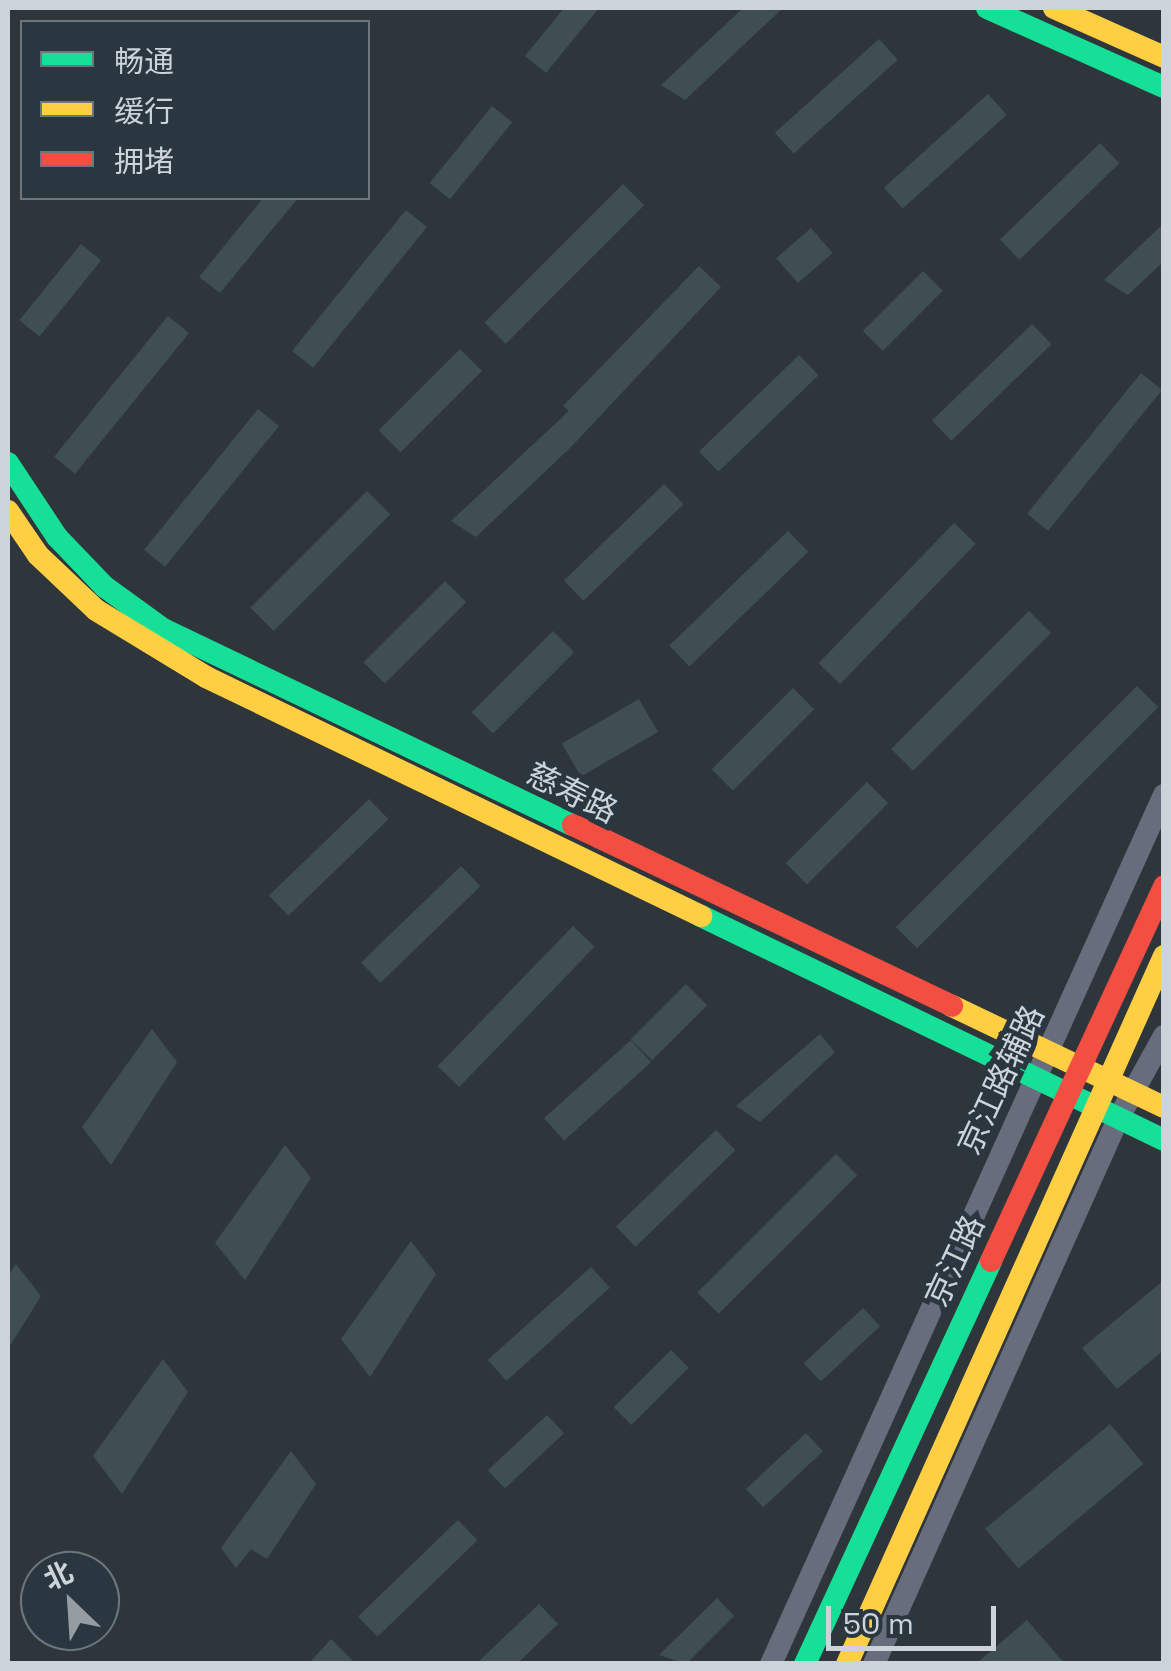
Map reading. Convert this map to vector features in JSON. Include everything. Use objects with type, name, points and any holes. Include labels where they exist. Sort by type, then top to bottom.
[{"type":"street","points":[[987,8],[1164,87]]},
{"type":"street","points":[[1054,8],[1164,57]]},
{"type":"street","name":"慈寿路","points":[[8,463],[57,537],[105,587],[163,629],[1164,1106]]},
{"type":"street","name":"慈寿路","points":[[8,510],[38,555],[96,610],[206,677],[1036,1082],[1164,1140]]},
{"type":"street","name":"京江路辅路","points":[[771,1664],[1164,796]]},
{"type":"street","name":"京江路","points":[[805,1664],[1164,886]]},
{"type":"street","name":"京江路","points":[[847,1664],[1164,956]]},
{"type":"street","points":[[874,1664],[1118,1119],[1164,1036]]},
{"type":"building","points":[[564,8],[599,8],[546,73],[525,56]]},
{"type":"building","points":[[743,8],[783,8],[685,100],[661,85]]},
{"type":"building","points":[[879,39],[898,60],[794,153],[775,133]]},
{"type":"building","points":[[988,94],[1007,115],[903,208],[884,188]]},
{"type":"building","points":[[492,106],[512,122],[450,199],[430,183]]},
{"type":"building","points":[[1100,143],[1119,163],[1019,260],[1000,240]]},
{"type":"building","points":[[623,184],[644,205],[506,344],[484,323]]},
{"type":"building","points":[[261,200],[296,200],[220,293],[199,277]]},
{"type":"building","points":[[406,210],[427,227],[313,368],[292,351]]},
{"type":"building","points":[[1164,223],[1164,261],[1128,295],[1104,280]]},
{"type":"building","points":[[811,228],[833,253],[798,283],[776,258]]},
{"type":"building","points":[[81,244],[101,260],[40,337],[19,320]]},
{"type":"building","points":[[699,266],[721,287],[572,446],[476,537],[451,521],[569,411],[563,406]]},
{"type":"building","points":[[923,271],[943,291],[883,351],[863,331]]},
{"type":"building","points":[[168,316],[189,333],[75,474],[54,457]]},
{"type":"building","points":[[1032,324],[1051,344],[951,441],[932,421]]},
{"type":"building","points":[[460,349],[482,371],[401,452],[379,430]]},
{"type":"building","points":[[799,355],[818,375],[718,472],[699,452]]},
{"type":"building","points":[[1141,373],[1162,390],[1048,531],[1027,514]]},
{"type":"building","points":[[258,409],[279,426],[165,567],[144,550]]},
{"type":"building","points":[[664,484],[683,504],[583,601],[564,581]]},
{"type":"building","points":[[367,491],[390,514],[274,631],[250,608]]},
{"type":"building","points":[[954,523],[976,544],[840,684],[819,663]]},
{"type":"building","points":[[788,531],[808,552],[689,666],[669,646]]},
{"type":"building","points":[[445,581],[466,602],[385,684],[364,662]]},
{"type":"building","points":[[1029,611],[1051,633],[913,771],[891,749]]},
{"type":"building","points":[[553,631],[574,652],[493,734],[472,712]]},
{"type":"building","points":[[1137,686],[1158,707],[917,948],[896,927]]},
{"type":"building","points":[[793,688],[814,709],[733,791],[712,769]]},
{"type":"building","points":[[639,699],[658,732],[581,776],[562,744]]},
{"type":"building","points":[[867,782],[888,803],[807,885],[786,863]]},
{"type":"building","points":[[369,799],[388,819],[288,916],[269,896]]},
{"type":"building","points":[[461,866],[480,886],[380,983],[361,963]]},
{"type":"building","points":[[573,926],[595,947],[459,1087],[438,1066]]},
{"type":"building","points":[[686,984],[707,1005],[652,1060],[631,1039]]},
{"type":"building","points":[[152,1029],[177,1062],[111,1165],[82,1127]]},
{"type":"building","points":[[820,1034],[835,1052],[760,1122],[736,1106]]},
{"type":"building","points":[[631,1040],[651,1062],[564,1141],[544,1118]]},
{"type":"building","points":[[716,1130],[735,1150],[635,1247],[616,1227]]},
{"type":"building","points":[[285,1145],[311,1178],[245,1280],[215,1243]]},
{"type":"building","points":[[836,1154],[857,1175],[719,1314],[697,1293]]},
{"type":"building","points":[[411,1241],[436,1274],[370,1377],[341,1339]]},
{"type":"building","points":[[16,1264],[41,1296],[8,1349],[8,1276]]},
{"type":"building","points":[[591,1267],[610,1288],[506,1381],[488,1360]]},
{"type":"building","points":[[1164,1280],[1164,1350],[1117,1389],[1082,1348]]},
{"type":"building","points":[[863,1308],[880,1326],[821,1382],[804,1363]]},
{"type":"building","points":[[671,1350],[689,1368],[631,1425],[614,1407]]},
{"type":"building","points":[[163,1359],[188,1392],[122,1494],[93,1456]]},
{"type":"building","points":[[547,1415],[564,1433],[505,1489],[488,1470]]},
{"type":"building","points":[[1110,1424],[1143,1464],[1019,1569],[985,1529]]},
{"type":"building","points":[[806,1433],[823,1451],[763,1507],[746,1489]]},
{"type":"building","points":[[291,1451],[316,1484],[267,1559],[251,1549],[236,1568],[221,1548]]},
{"type":"building","points":[[458,1520],[477,1540],[377,1637],[358,1617]]},
{"type":"building","points":[[717,1598],[734,1616],[686,1664],[659,1655]]},
{"type":"building","points":[[539,1604],[558,1624],[517,1664],[476,1664]]},
{"type":"building","points":[[1027,1620],[1065,1664],[976,1664]]},
{"type":"building","points":[[331,1639],[356,1664],[308,1664]]},
{"type":"traffic: fast","points":[[987,8],[1164,87]]},
{"type":"traffic: fast","points":[[8,463],[57,537],[105,587],[163,629],[573,825]]},
{"type":"traffic: fast","points":[[701,916],[1164,1140]]},
{"type":"traffic: fast","points":[[805,1664],[991,1261]]},
{"type":"traffic: slow","points":[[1054,8],[1164,57]]},
{"type":"traffic: slow","points":[[8,511],[38,555],[96,610],[206,677],[701,916]]},
{"type":"traffic: slow","points":[[847,1664],[1164,956]]},
{"type":"traffic: slow","points":[[952,1006],[1164,1107]]},
{"type":"traffic: jam","points":[[573,825],[952,1006]]},
{"type":"traffic: jam","points":[[991,1261],[1164,886]]}]
